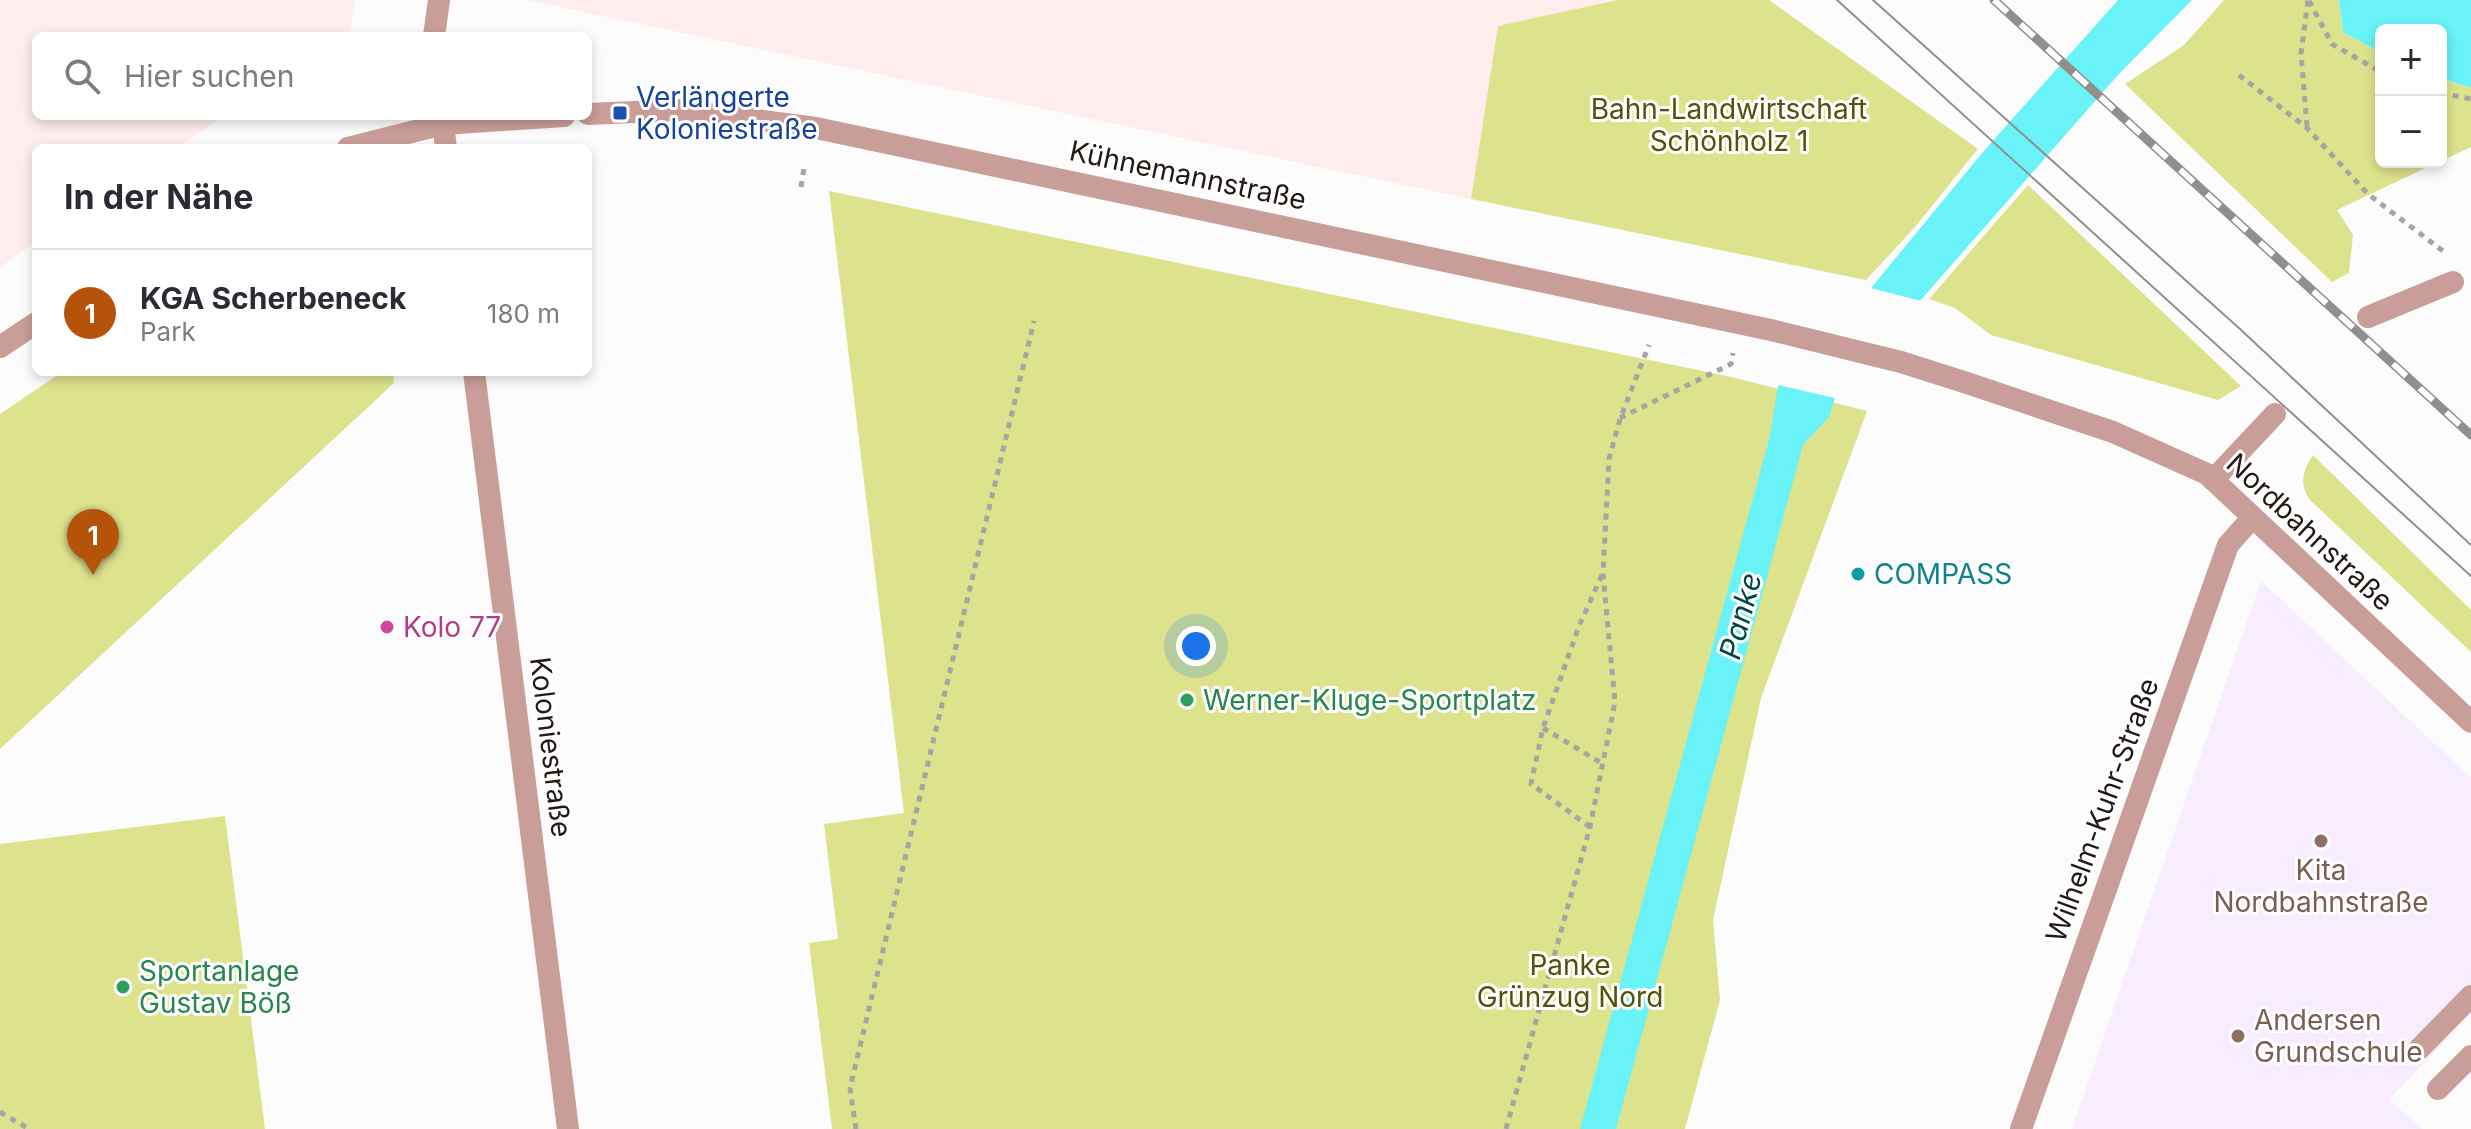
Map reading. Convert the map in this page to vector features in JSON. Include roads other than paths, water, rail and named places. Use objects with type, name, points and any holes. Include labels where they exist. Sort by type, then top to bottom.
[{"type":"street","points":[[435,32],[439,0]]},
{"type":"street","name":"Kühnemannstraße","points":[[592,114],[681,110],[816,128],[1771,330]]},
{"type":"street","points":[[362,144],[443,120],[446,144]]},
{"type":"street","points":[[2368,317],[2453,282]]},
{"type":"street","points":[[0,347],[32,326]]},
{"type":"street","name":"Nordbahnstraße","points":[[1771,330],[1901,362],[2113,432],[2207,474],[2471,722]]},
{"type":"street","name":"Koloniestraße","points":[[474,376],[568,1129]]},
{"type":"street","points":[[2213,480],[2275,414]]},
{"type":"street","name":"Wilhelm-Kuhr-Straße","points":[[2021,1129],[2228,545],[2252,518]]},
{"type":"street","points":[[2420,1048],[2471,996]]},
{"type":"street","points":[[2438,1089],[2471,1056]]},
{"type":"water","name":"Panke","points":[[2118,0],[2192,0],[2117,76],[1835,398],[1829,417],[1803,445],[1616,1129],[1580,1129],[1770,436],[1778,385],[1871,288],[1983,152]]},
{"type":"water","points":[[2339,0],[2471,0],[2471,88],[2447,80],[2447,24],[2375,24],[2375,50],[2343,32]]},
{"type":"tram line","points":[[1837,0],[2471,576]]},
{"type":"tram line","points":[[1873,0],[2240,329],[2471,545]]},
{"type":"railway","points":[[1994,0],[2471,435]]},
{"type":"place","name":"Verlängerte Koloniestraße","points":[[620,113]]},
{"type":"place","name":"COMPASS","points":[[1858,574]]},
{"type":"place","name":"KGA Scherbeneck","points":[[93,575]]},
{"type":"place","name":"Kolo 77","points":[[387,627]]},
{"type":"place","name":"Werner-Kluge-Sportplatz","points":[[1187,700]]},
{"type":"place","name":"Kita Nordbahnstraße","points":[[2321,841]]},
{"type":"place","name":"Sportanlage Gustav Böß","points":[[123,987]]},
{"type":"place","name":"Andersen Grundschule","points":[[2238,1036]]},
{"type":"park label","name":"Bahn-Landwirtschaft Schönholz 1","points":[[1729,125]]},
{"type":"park label","name":"Panke Grünzug Nord","points":[[1570,981]]}]
